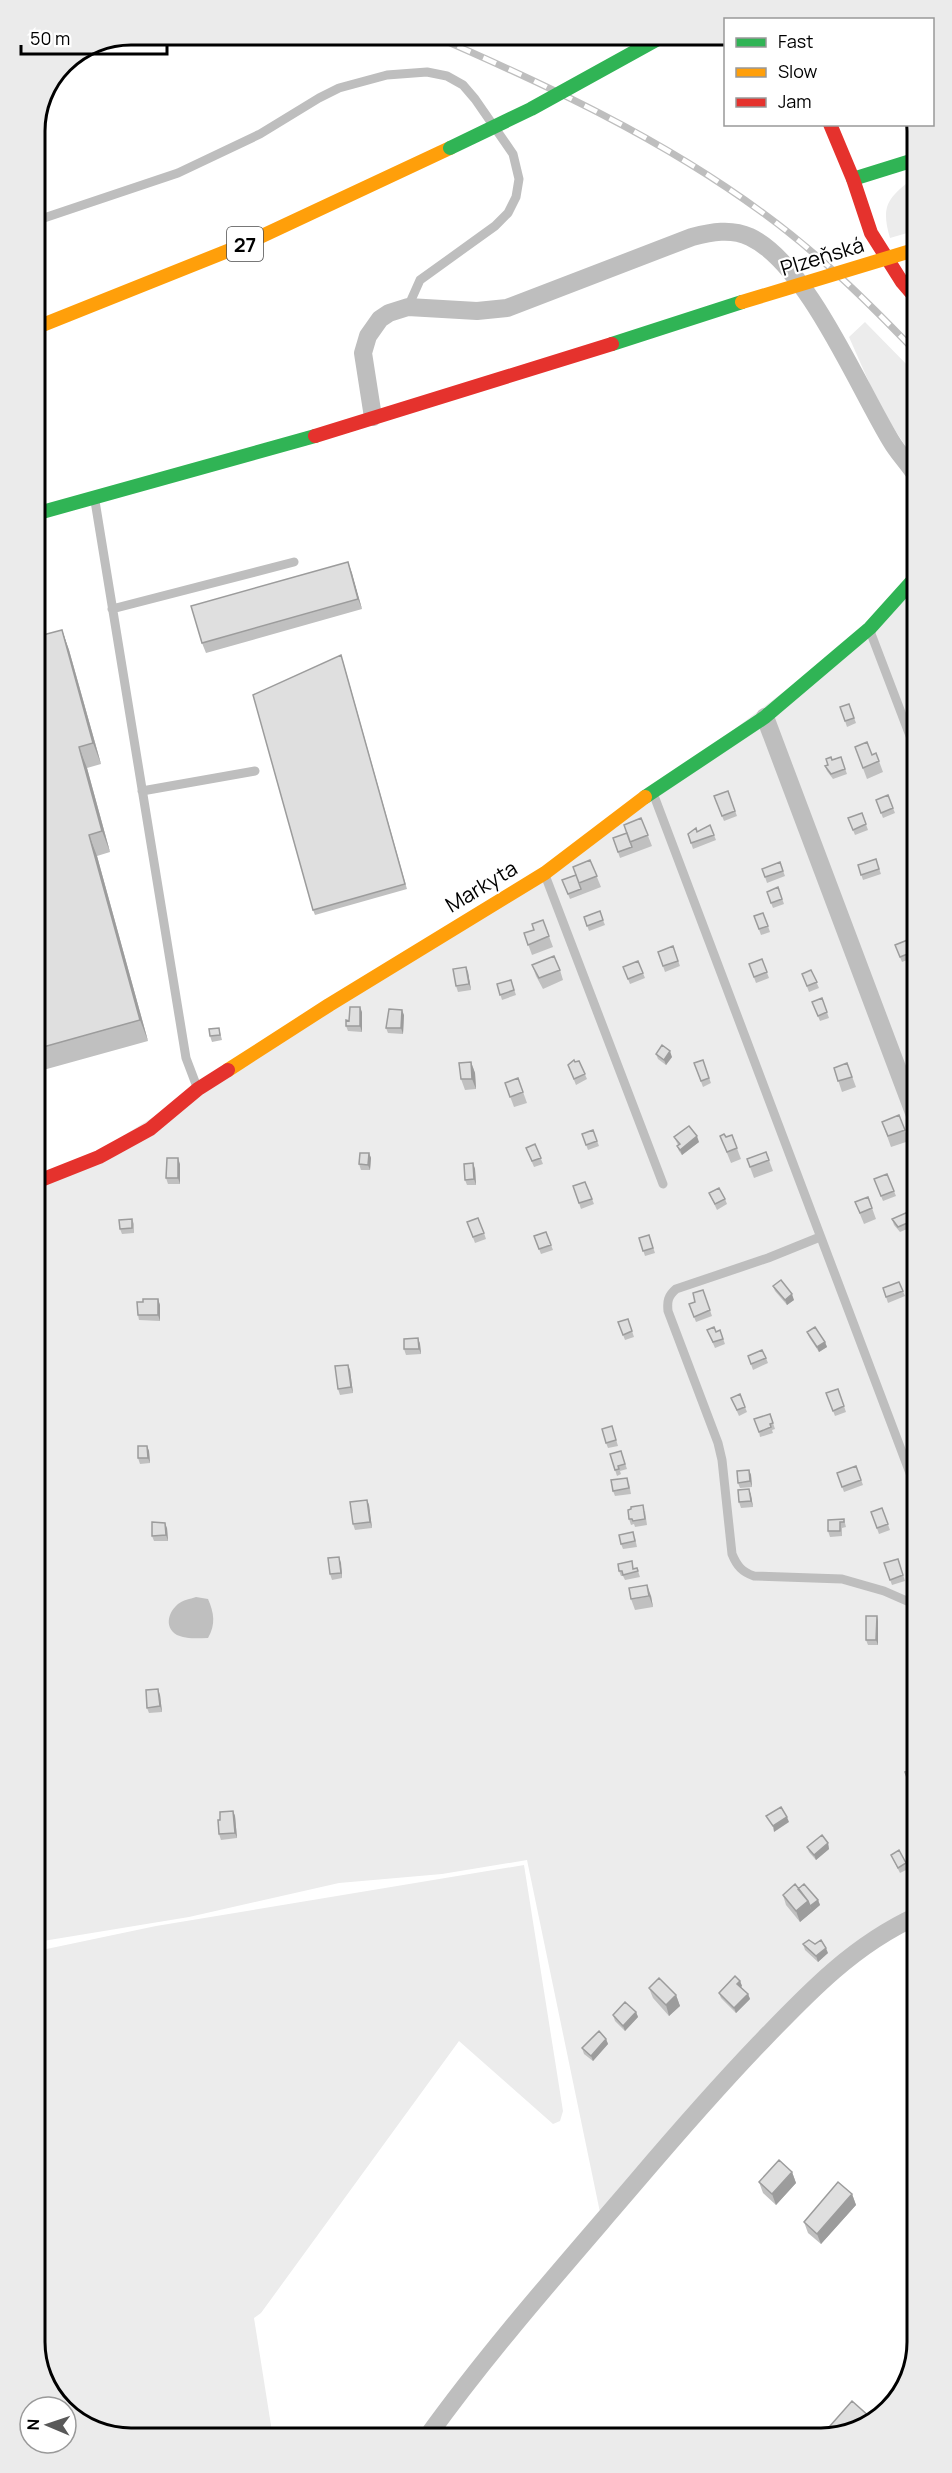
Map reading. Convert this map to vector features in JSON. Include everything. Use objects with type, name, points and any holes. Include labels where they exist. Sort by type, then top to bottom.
[{"type":"main road","name":"27","points":[[45,324],[144,287],[349,198],[531,109],[647,45]]},
{"type":"main road","points":[[831,126],[853,179],[871,233],[907,288]]},
{"type":"main road","points":[[853,179],[907,162]]},
{"type":"main road","name":"Plzeňská","points":[[45,511],[219,464],[907,252]]},
{"type":"main road","name":"Markyta","points":[[45,1178],[99,1157],[150,1129],[198,1089],[545,873],[652,792],[765,717],[870,628],[907,587]]},
{"type":"street","points":[[373,417],[364,367],[364,346],[373,327],[389,313],[408,307],[477,311],[507,308],[692,237],[712,231],[731,232],[748,236],[777,257],[816,308],[892,443],[907,463]]},
{"type":"street","points":[[765,717],[907,1094]]},
{"type":"street","points":[[434,2428],[573,2255],[704,2102],[811,1990],[837,1966],[877,1937],[907,1921]]},
{"type":"lane","points":[[45,218],[178,173],[251,139],[339,88],[387,75],[427,72],[447,76],[463,85],[475,99],[513,154],[519,179],[516,197],[508,213],[495,226],[420,280],[408,307]]},
{"type":"lane","points":[[94,499],[186,1058],[198,1089]]},
{"type":"lane","points":[[112,609],[294,562]]},
{"type":"lane","points":[[870,628],[907,727]]},
{"type":"lane","points":[[142,791],[255,771]]},
{"type":"lane","points":[[652,792],[907,1465]]},
{"type":"lane","points":[[545,873],[663,1184]]},
{"type":"lane","points":[[820,1237],[768,1258],[676,1289],[669,1295],[668,1311],[718,1443],[722,1460],[732,1554],[736,1564],[744,1573],[754,1576],[842,1579],[884,1591],[907,1601]]},
{"type":"shaded area","points":[[907,183],[907,233],[890,238],[886,217],[887,209],[898,191]]},
{"type":"shaded area","points":[[865,322],[907,365],[907,449],[879,405],[849,337]]},
{"type":"shaded area","points":[[907,598],[907,1922],[837,1966],[602,2222],[527,1860],[442,1874],[339,1883],[189,1917],[45,1941],[45,1179],[65,1172],[545,873]]},
{"type":"shaded area","points":[[196,1597],[208,1599],[212,1609],[213,1623],[208,1638],[183,1637],[170,1628],[169,1618],[174,1608]]},
{"type":"shaded area","points":[[524,1865],[563,2111],[560,2121],[553,2124],[459,2041],[261,2313],[254,2318],[271,2428],[126,2428],[109,2425],[78,2410],[78,2395],[64,2395],[52,2375],[46,2353],[45,1949],[156,1926]]},
{"type":"building","points":[[348,562],[358,599],[202,643],[191,606]]},
{"type":"building","points":[[62,630],[93,743],[79,747],[102,831],[89,835],[140,1020],[45,1046],[45,634]]},
{"type":"building","points":[[341,655],[405,884],[313,910],[253,695]]},
{"type":"building","points":[[849,704],[854,718],[845,721],[840,707]]},
{"type":"building","points":[[867,742],[872,755],[876,753],[879,761],[863,768],[855,747]]},
{"type":"building","points":[[831,757],[832,760],[841,757],[845,769],[831,774],[825,766],[828,765],[826,759]]},
{"type":"building","points":[[728,791],[735,811],[722,816],[714,796]]},
{"type":"building","points":[[888,795],[893,808],[881,813],[876,800]]},
{"type":"building","points":[[862,813],[866,824],[853,830],[848,818]]},
{"type":"building","points":[[641,818],[648,835],[630,842],[624,825]]},
{"type":"building","points":[[710,825],[714,835],[691,843],[688,834],[696,828],[697,832]]},
{"type":"building","points":[[627,833],[632,847],[618,852],[613,838]]},
{"type":"building","points":[[876,859],[879,869],[861,875],[858,865]]},
{"type":"building","points":[[590,860],[597,876],[579,883],[573,867]]},
{"type":"building","points":[[780,862],[783,871],[765,877],[762,869]]},
{"type":"building","points":[[576,875],[581,889],[568,894],[562,880]]},
{"type":"building","points":[[778,887],[782,899],[771,903],[767,892]]},
{"type":"building","points":[[600,911],[603,920],[587,926],[584,917]]},
{"type":"building","points":[[763,913],[768,926],[759,929],[754,916]]},
{"type":"building","points":[[543,920],[549,936],[528,945],[524,933],[534,930],[532,924]]},
{"type":"building","points":[[907,940],[907,954],[900,957],[895,945]]},
{"type":"building","points":[[673,946],[678,961],[663,966],[658,952]]},
{"type":"building","points":[[554,956],[560,970],[539,978],[532,965]]},
{"type":"building","points":[[762,959],[767,972],[754,977],[749,964]]},
{"type":"building","points":[[638,961],[643,973],[628,979],[623,967]]},
{"type":"building","points":[[466,967],[469,984],[456,986],[453,969]]},
{"type":"building","points":[[811,970],[817,982],[807,986],[802,974]]},
{"type":"building","points":[[511,980],[514,990],[500,995],[497,984]]},
{"type":"building","points":[[822,998],[827,1012],[818,1016],[812,1002]]},
{"type":"building","points":[[350,1007],[360,1007],[360,1026],[346,1026],[346,1020],[349,1021]]},
{"type":"building","points":[[389,1009],[402,1010],[401,1028],[386,1028]]},
{"type":"building","points":[[219,1028],[220,1035],[210,1036],[209,1029]]},
{"type":"building","points":[[662,1045],[670,1051],[664,1060],[656,1054]]},
{"type":"building","points":[[574,1060],[579,1061],[585,1074],[574,1079],[568,1065]]},
{"type":"building","points":[[703,1060],[709,1078],[701,1081],[694,1063]]},
{"type":"building","points":[[471,1062],[472,1079],[461,1079],[459,1063]]},
{"type":"building","points":[[847,1063],[852,1077],[838,1081],[834,1068]]},
{"type":"building","points":[[518,1078],[523,1092],[510,1097],[505,1083]]},
{"type":"building","points":[[899,1115],[905,1130],[888,1136],[882,1122]]},
{"type":"building","points":[[689,1126],[697,1136],[680,1150],[677,1146],[680,1144],[674,1137]]},
{"type":"building","points":[[593,1130],[597,1141],[586,1145],[582,1134]]},
{"type":"building","points":[[724,1134],[726,1137],[732,1135],[737,1148],[727,1152],[720,1136]]},
{"type":"building","points":[[535,1144],[541,1158],[532,1161],[526,1148]]},
{"type":"building","points":[[766,1152],[769,1160],[750,1167],[747,1159]]},
{"type":"building","points":[[360,1153],[369,1153],[368,1165],[359,1164]]},
{"type":"building","points":[[167,1158],[178,1158],[178,1178],[166,1178]]},
{"type":"building","points":[[473,1163],[474,1179],[465,1180],[464,1164]]},
{"type":"building","points":[[887,1174],[894,1191],[881,1196],[874,1179]]},
{"type":"building","points":[[585,1182],[592,1199],[579,1203],[573,1186]]},
{"type":"building","points":[[719,1188],[725,1199],[715,1204],[709,1193]]},
{"type":"building","points":[[868,1197],[872,1208],[860,1213],[855,1202]]},
{"type":"building","points":[[907,1212],[907,1223],[898,1227],[892,1219]]},
{"type":"building","points":[[478,1218],[484,1233],[473,1237],[467,1222]]},
{"type":"building","points":[[132,1219],[132,1228],[120,1229],[119,1220]]},
{"type":"building","points":[[546,1232],[551,1245],[539,1249],[534,1236]]},
{"type":"building","points":[[649,1235],[653,1248],[643,1251],[639,1238]]},
{"type":"building","points":[[781,1280],[792,1294],[785,1300],[773,1286]]},
{"type":"building","points":[[899,1282],[903,1291],[886,1297],[883,1288]]},
{"type":"building","points":[[703,1290],[710,1310],[694,1317],[689,1304],[695,1302],[693,1293]]},
{"type":"building","points":[[143,1299],[158,1299],[158,1315],[138,1315],[137,1302],[143,1302]]},
{"type":"building","points":[[628,1319],[632,1331],[623,1335],[618,1322]]},
{"type":"building","points":[[714,1327],[716,1332],[720,1330],[723,1339],[713,1342],[707,1330]]},
{"type":"building","points":[[815,1327],[825,1342],[817,1347],[807,1332]]},
{"type":"building","points":[[418,1338],[419,1349],[404,1349],[404,1339]]},
{"type":"building","points":[[762,1350],[766,1358],[751,1364],[748,1356]]},
{"type":"building","points":[[348,1365],[351,1387],[338,1389],[335,1366]]},
{"type":"building","points":[[838,1389],[844,1406],[833,1411],[826,1393]]},
{"type":"building","points":[[740,1394],[745,1407],[737,1410],[731,1398]]},
{"type":"building","points":[[770,1414],[773,1423],[770,1424],[771,1427],[759,1432],[754,1419]]},
{"type":"building","points":[[612,1426],[616,1440],[606,1443],[602,1429]]},
{"type":"building","points":[[138,1446],[147,1446],[148,1458],[138,1458]]},
{"type":"building","points":[[621,1451],[625,1464],[618,1466],[619,1469],[615,1470],[610,1454]]},
{"type":"building","points":[[856,1466],[861,1480],[842,1487],[837,1473]]},
{"type":"building","points":[[749,1470],[750,1481],[738,1483],[737,1471]]},
{"type":"building","points":[[627,1478],[629,1488],[613,1491],[611,1480]]},
{"type":"building","points":[[749,1489],[751,1501],[739,1502],[738,1490]]},
{"type":"building","points":[[367,1500],[370,1522],[353,1524],[350,1502]]},
{"type":"building","points":[[643,1505],[645,1519],[633,1521],[629,1519],[628,1510],[631,1507]]},
{"type":"building","points":[[882,1508],[888,1524],[877,1528],[871,1512]]},
{"type":"building","points":[[844,1519],[844,1522],[840,1522],[840,1531],[828,1531],[828,1520]]},
{"type":"building","points":[[152,1522],[165,1523],[166,1535],[152,1536]]},
{"type":"building","points":[[633,1532],[635,1541],[621,1544],[619,1535]]},
{"type":"building","points":[[339,1557],[341,1573],[330,1574],[328,1558]]},
{"type":"building","points":[[898,1559],[903,1575],[890,1580],[884,1563]]},
{"type":"building","points":[[632,1561],[633,1569],[637,1568],[638,1571],[623,1575],[622,1571],[619,1571],[618,1564]]},
{"type":"building","points":[[647,1585],[649,1596],[631,1599],[629,1588]]},
{"type":"building","points":[[866,1616],[877,1616],[876,1640],[866,1640]]},
{"type":"building","points":[[158,1689],[160,1706],[147,1708],[146,1690]]},
{"type":"building","points":[[781,1807],[787,1817],[773,1826],[766,1816]]},
{"type":"building","points":[[233,1811],[235,1833],[219,1834],[220,1812]]},
{"type":"building","points":[[822,1835],[828,1843],[814,1855],[807,1847]]},
{"type":"building","points":[[899,1850],[906,1863],[898,1868],[891,1855]]},
{"type":"building","points":[[795,1884],[808,1901],[796,1911],[783,1895]]},
{"type":"building","points":[[804,1884],[818,1900],[810,1906],[798,1889]]},
{"type":"building","points":[[809,1940],[815,1944],[821,1940],[826,1948],[816,1956],[803,1944]]},
{"type":"building","points":[[735,1976],[740,1981],[737,1984],[748,1994],[734,2008],[719,1993]]},
{"type":"building","points":[[659,1978],[676,1995],[666,2005],[649,1988]]},
{"type":"building","points":[[625,2002],[636,2012],[623,2026],[613,2015]]},
{"type":"building","points":[[599,2031],[606,2039],[591,2056],[582,2048]]},
{"type":"building","points":[[779,2160],[792,2172],[772,2194],[759,2182]]},
{"type":"building","points":[[838,2182],[852,2194],[817,2234],[804,2222]]},
{"type":"building","points":[[852,2401],[867,2414],[843,2425],[829,2427]]},
{"type":"railway","points":[[455,45],[518,73],[602,115],[644,137],[724,186],[783,228],[823,261],[907,343]]},
{"type":"traffic: fast","points":[[450,148],[531,109],[647,45]]},
{"type":"traffic: fast","points":[[853,179],[907,162]]},
{"type":"traffic: fast","points":[[612,344],[742,302]]},
{"type":"traffic: fast","points":[[45,511],[315,436]]},
{"type":"traffic: fast","points":[[645,797],[765,717],[870,628],[907,587]]},
{"type":"traffic: slow","points":[[45,324],[245,244],[450,148]]},
{"type":"traffic: slow","points":[[742,302],[907,252]]},
{"type":"traffic: slow","points":[[228,1070],[329,1005],[545,873],[645,797]]},
{"type":"traffic: jam","points":[[831,126],[853,179],[871,233],[907,288]]},
{"type":"traffic: jam","points":[[315,436],[612,344]]},
{"type":"traffic: jam","points":[[45,1178],[99,1157],[150,1129],[198,1089],[228,1070]]}]
